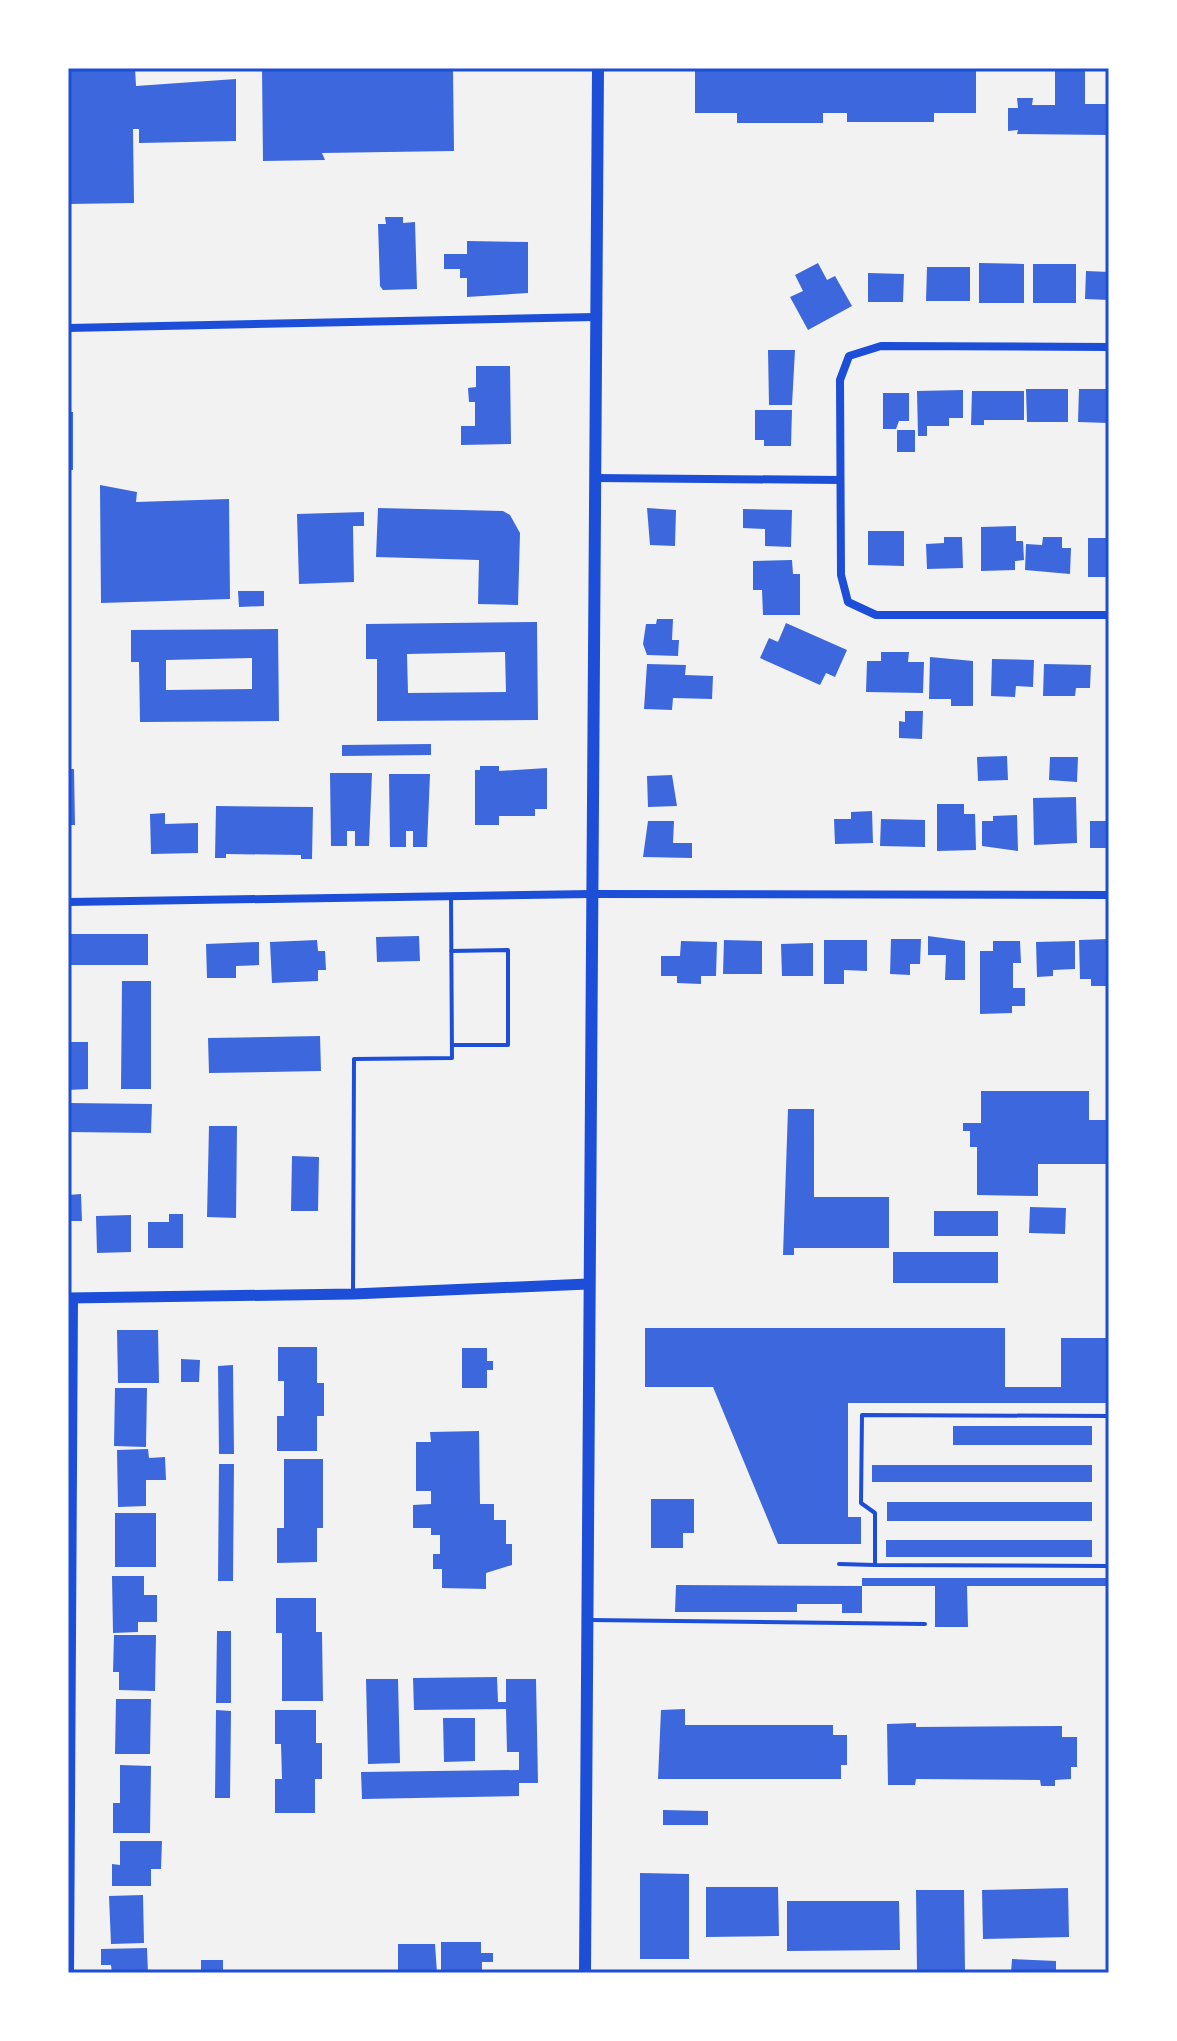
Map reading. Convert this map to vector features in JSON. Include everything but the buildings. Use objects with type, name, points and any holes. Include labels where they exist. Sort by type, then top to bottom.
[{"type":"main road","points":[[585,1973],[598,68]]},
{"type":"main road","points":[[71,1298],[353,1294],[588,1284]]},
{"type":"street","points":[[68,328],[595,317]]},
{"type":"street","points":[[1109,347],[881,346],[849,356],[840,380],[841,575],[848,602],[876,615],[1109,615]]},
{"type":"street","points":[[595,478],[840,480]]},
{"type":"street","points":[[68,902],[591,894],[1109,895]]},
{"type":"street","points":[[70,1973],[71,1298]]},
{"type":"lane","points":[[353,1294],[354,1059],[452,1058],[451,896]]},
{"type":"lane","points":[[451,951],[508,950],[508,1045],[453,1045]]},
{"type":"lane","points":[[839,1564],[875,1565],[1108,1566],[1109,1416],[862,1415],[861,1503],[875,1513],[875,1565]]},
{"type":"lane","points":[[587,1620],[925,1624]]}]
